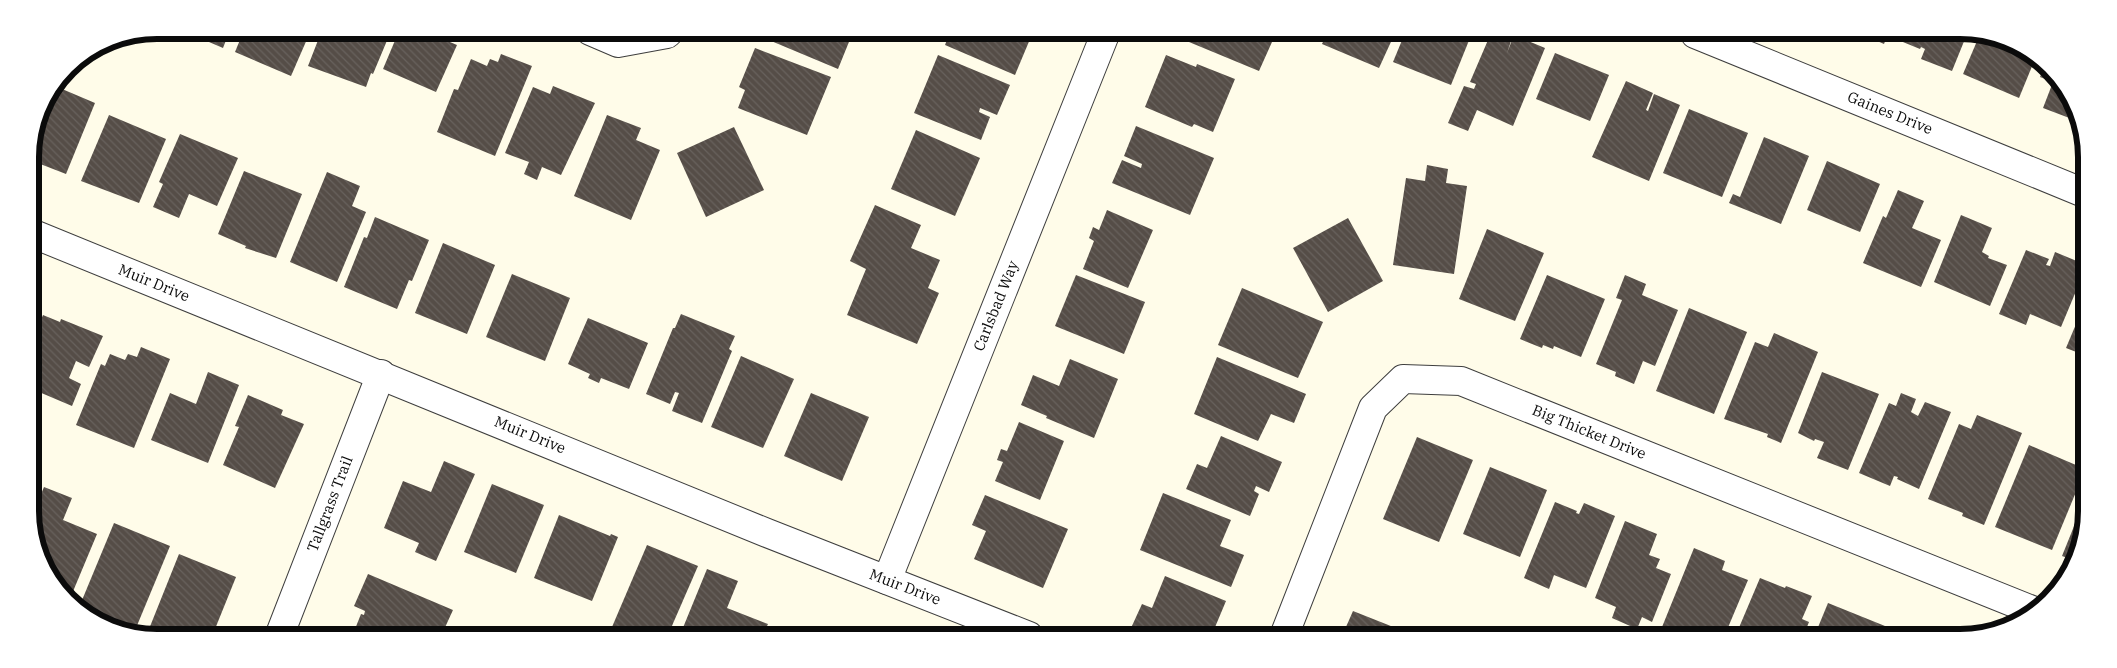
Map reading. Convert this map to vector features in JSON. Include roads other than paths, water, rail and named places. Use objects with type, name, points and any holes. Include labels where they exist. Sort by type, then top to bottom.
[{"type":"street","points":[[609,39],[618,43],[640,39]]},
{"type":"street","name":"Carlsbad Way","points":[[887,580],[1103,39]]},
{"type":"street","name":"Gaines Drive","points":[[1707,39],[2078,191]]},
{"type":"street","name":"Muir Drive","points":[[39,236],[758,529],[1011,629]]},
{"type":"street","name":"Tallgrass Trail","points":[[282,629],[381,374]]},
{"type":"street","name":"Big Thicket Drive","points":[[1287,629],[1373,408],[1403,379],[1461,381],[2027,608]]}]
